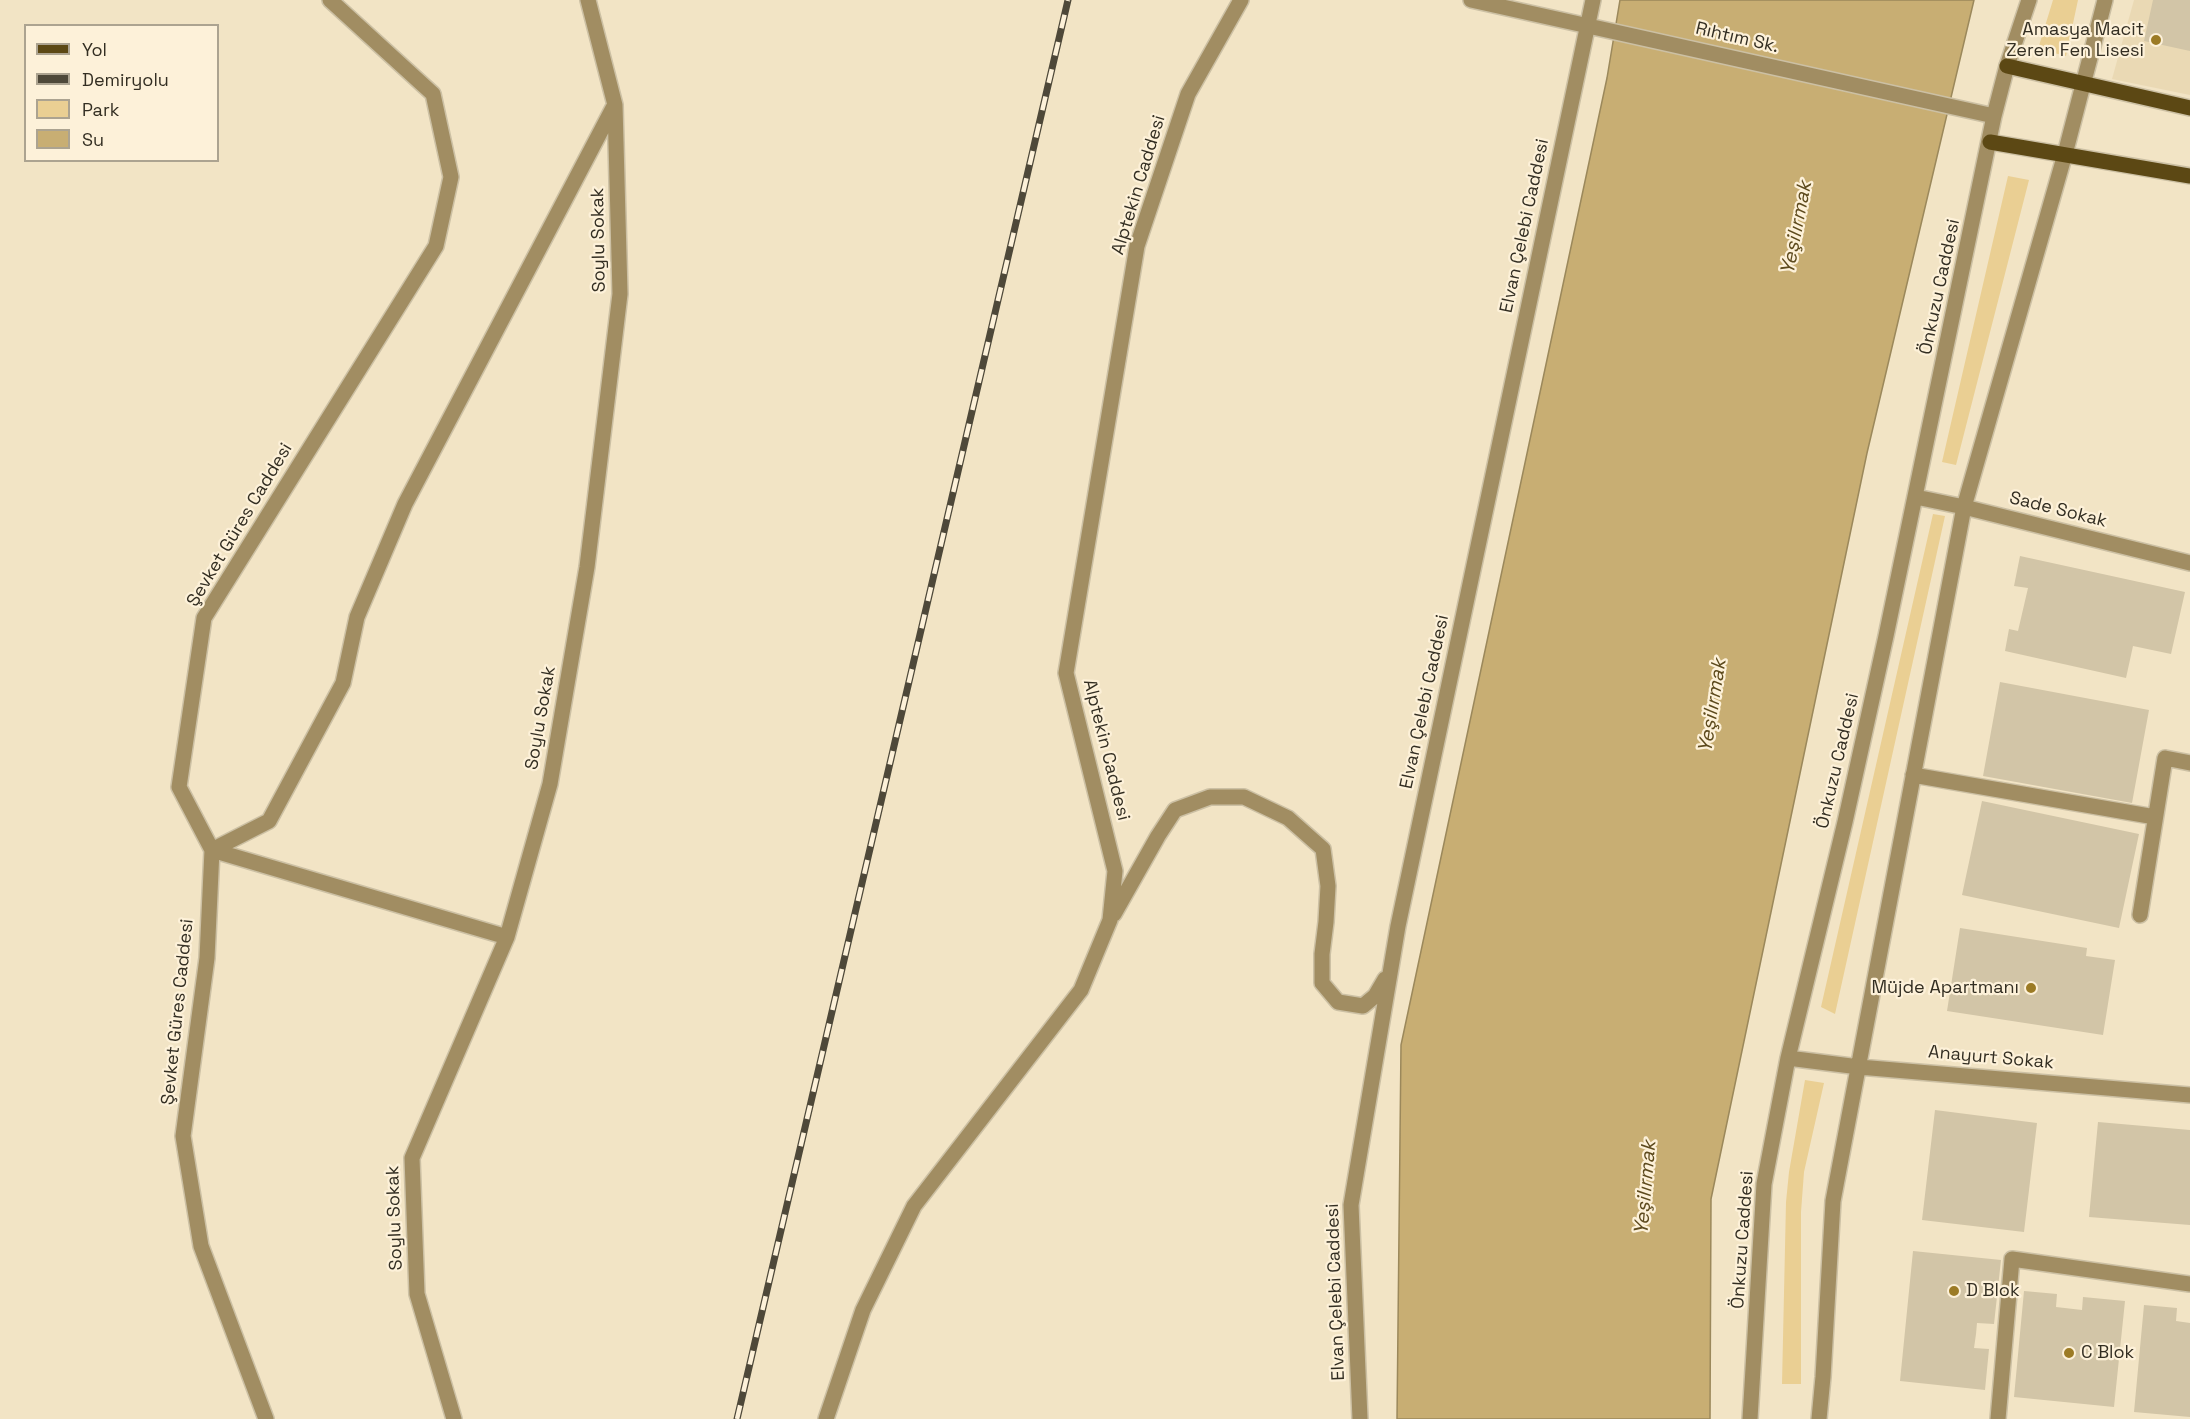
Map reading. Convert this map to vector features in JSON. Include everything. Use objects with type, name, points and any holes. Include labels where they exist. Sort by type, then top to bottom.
[{"type":"main road","points":[[2007,66],[2190,108]]},
{"type":"main road","points":[[1989,142],[2190,176]]},
{"type":"street","name":"Şevket Güres Caddesi","points":[[266,1419],[201,1246],[183,1136],[207,958],[212,850],[179,787],[204,618],[436,246],[451,177],[433,94],[330,0]]},
{"type":"street","name":"Soylu Sokak","points":[[454,1419],[417,1294],[412,1158],[507,937],[550,784],[587,567],[620,294],[615,105],[588,0]]},
{"type":"street","name":"Alptekin Caddesi","points":[[826,1419],[863,1310],[914,1206],[1081,990],[1110,920],[1115,872],[1066,673],[1137,246],[1188,94],[1241,0]]},
{"type":"street","name":"Rıhtım Sk.","points":[[1471,0],[1994,116]]},
{"type":"street","name":"Elvan Çelebi Caddesi","points":[[1360,1419],[1351,1205],[1390,969],[1593,0]]},
{"type":"street","name":"Önkuzu Caddesi","points":[[1750,1419],[1764,1184],[1788,1058],[1845,822],[1916,497],[1994,116],[2007,66],[2030,0]]},
{"type":"street","points":[[1819,1419],[1833,1201],[1964,507],[2065,154],[2105,0]]},
{"type":"street","points":[[212,850],[269,820],[338,693],[343,683],[357,617],[405,504],[615,105]]},
{"type":"street","name":"Sade Sokak","points":[[1916,497],[2190,563]]},
{"type":"street","points":[[2140,915],[2165,758],[2190,763]]},
{"type":"street","points":[[1913,775],[2155,817]]},
{"type":"street","points":[[1110,920],[1175,810],[1210,797],[1244,797],[1288,818],[1323,849],[1328,886],[1322,983],[1338,1002],[1363,1006],[1375,996],[1390,969]]},
{"type":"street","points":[[212,850],[507,937]]},
{"type":"street","name":"Anayurt Sokak","points":[[1788,1058],[2190,1095]]},
{"type":"street","points":[[1998,1419],[2012,1259],[2190,1284]]},
{"type":"shaded area","name":"Amasya Macit Zeren Fen Lisesi","points":[[2134,0],[2190,0],[2190,95],[2112,79]]},
{"type":"green space","points":[[2053,0],[2078,0],[2066,56],[2038,49]]},
{"type":"green space","points":[[2008,176],[2029,180],[1956,465],[1942,462]]},
{"type":"green space","points":[[1933,514],[1945,516],[1835,1014],[1821,1007]]},
{"type":"green space","points":[[1805,1080],[1824,1083],[1804,1172],[1801,1212],[1801,1384],[1782,1384],[1786,1202]]},
{"type":"water","name":"Yeşilırmak","points":[[1620,0],[1974,0],[1867,453],[1711,1199],[1710,1419],[1397,1419],[1401,1045],[1607,78]]},
{"type":"building","points":[[2153,0],[2190,0],[2190,51],[2144,41]]},
{"type":"building","points":[[2020,556],[2185,592],[2171,654],[2133,646],[2126,678],[2005,651],[2009,629],[2018,631],[2028,588],[2014,586]]},
{"type":"building","points":[[2000,682],[2149,710],[2132,803],[1983,776]]},
{"type":"building","points":[[1982,801],[2139,834],[2119,928],[1962,895]]},
{"type":"building","name":"Müjde Apartmanı","points":[[1960,928],[2087,948],[2086,956],[2115,960],[2103,1035],[1947,1011]]},
{"type":"building","points":[[1935,1110],[2037,1123],[2024,1232],[1922,1220]]},
{"type":"building","points":[[2098,1122],[2190,1130],[2190,1225],[2089,1217]]},
{"type":"building","name":"D Blok","points":[[1913,1251],[2001,1260],[1994,1324],[1977,1323],[1974,1348],[1989,1349],[1985,1390],[1900,1381]]},
{"type":"building","name":"C Blok","points":[[2024,1291],[2057,1294],[2056,1307],[2082,1310],[2083,1297],[2125,1301],[2114,1407],[2014,1397]]},
{"type":"building","points":[[2144,1305],[2177,1308],[2176,1321],[2190,1323],[2190,1417],[2134,1412]]},
{"type":"railway","points":[[737,1419],[1068,0]]},
{"type":"place","name":"Amasya Macit Zeren Fen Lisesi","points":[[2156,40]]},
{"type":"place","name":"Müjde Apartmanı","points":[[2031,988]]},
{"type":"place","name":"D Blok","points":[[1954,1291]]},
{"type":"place","name":"C Blok","points":[[2069,1353]]}]
